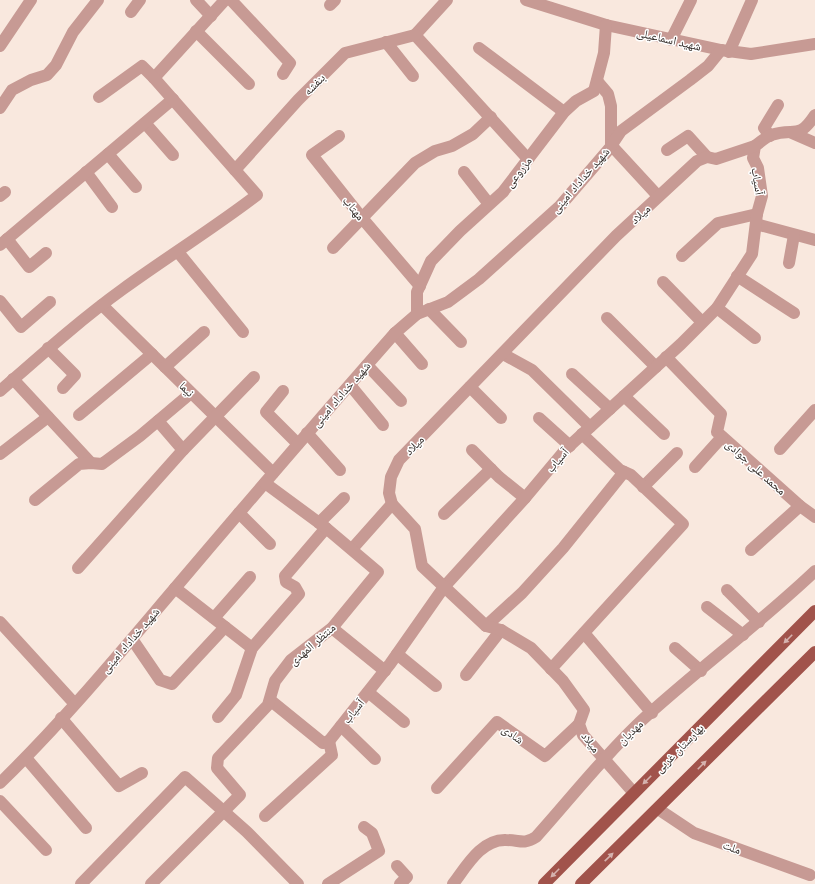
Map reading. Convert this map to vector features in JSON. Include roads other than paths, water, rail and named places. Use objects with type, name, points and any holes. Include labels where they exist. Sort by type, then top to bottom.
[{"type":"main road","name":"بهارستان غربی","points":[[544,884],[815,611]]},
{"type":"main road","points":[[581,884],[815,652]]},
{"type":"street","points":[[0,46],[31,0]]},
{"type":"street","points":[[0,108],[12,90],[31,80],[47,75],[56,65],[72,32],[98,0]]},
{"type":"street","points":[[131,12],[140,0]]},
{"type":"street","points":[[196,0],[211,16]]},
{"type":"street","points":[[154,78],[225,0]]},
{"type":"street","points":[[231,0],[290,63],[283,74]]},
{"type":"street","points":[[447,0],[415,35],[528,159]]},
{"type":"street","name":"شهید اسماعیلی","points":[[526,0],[557,4],[606,25],[725,51],[751,54],[815,44]]},
{"type":"street","points":[[671,40],[691,0]]},
{"type":"street","name":"شهید خداداد امینی","points":[[0,783],[26,758],[132,639],[307,433],[395,333],[417,314],[448,302],[479,279],[560,206],[621,131],[690,80],[725,51],[752,0]]},
{"type":"street","name":"مزروعی","points":[[417,314],[417,292],[431,261],[460,231],[503,192],[564,112],[576,101],[594,91],[604,53],[606,25]]},
{"type":"street","points":[[196,31],[249,84]]},
{"type":"street","name":"بنفشه","points":[[235,170],[298,100],[345,53],[415,35]]},
{"type":"street","points":[[386,42],[413,76]]},
{"type":"street","points":[[479,48],[564,112]]},
{"type":"street","points":[[0,392],[48,348],[102,305],[213,228],[257,195],[142,66],[99,97]]},
{"type":"street","points":[[597,81],[608,94],[611,106],[611,145],[658,196]]},
{"type":"street","points":[[46,253],[29,267],[3,242],[173,99]]},
{"type":"street","points":[[770,136],[764,128],[778,104]]},
{"type":"street","points":[[667,150],[688,136],[707,156],[716,159],[755,146],[770,136],[801,131],[815,114]]},
{"type":"street","points":[[333,248],[415,163],[435,151],[452,146],[473,134],[491,117]]},
{"type":"street","points":[[145,123],[173,155]]},
{"type":"street","points":[[792,133],[815,143]]},
{"type":"street","name":"مهتاب","points":[[339,136],[312,155],[362,218],[420,286]]},
{"type":"street","name":"آسیاب","points":[[329,741],[385,671],[444,587],[570,446],[666,358],[717,308],[752,254],[756,219],[762,196],[758,168],[754,158],[755,146]]},
{"type":"street","points":[[108,154],[136,187]]},
{"type":"street","name":"میلاد","points":[[634,793],[583,735],[579,724],[584,710],[563,681],[531,648],[501,630],[486,626],[422,566],[415,530],[392,504],[389,493],[391,477],[400,460],[616,236],[697,161],[707,156]]},
{"type":"street","points":[[86,172],[112,208]]},
{"type":"street","points":[[464,172],[490,204]]},
{"type":"street","points":[[682,256],[718,223],[756,219],[794,234],[815,240]]},
{"type":"street","points":[[789,263],[794,234]]},
{"type":"street","points":[[178,252],[243,332]]},
{"type":"street","points":[[737,276],[794,312]]},
{"type":"street","points":[[663,282],[702,322]]},
{"type":"street","points":[[0,301],[21,327],[50,302]]},
{"type":"street","name":"نیما","points":[[102,305],[273,473]]},
{"type":"street","points":[[717,308],[755,338]]},
{"type":"street","points":[[429,309],[461,342]]},
{"type":"street","points":[[607,318],[656,367]]},
{"type":"street","points":[[165,367],[204,332]]},
{"type":"street","points":[[395,333],[422,364]]},
{"type":"street","points":[[48,348],[75,375],[63,388]]},
{"type":"street","points":[[79,415],[152,354]]},
{"type":"street","points":[[503,354],[532,370],[624,472],[644,487],[683,524],[551,669]]},
{"type":"street","name":"محمد علی جوادی","points":[[666,358],[721,414],[717,432],[800,506],[815,517]]},
{"type":"street","points":[[367,365],[401,401]]},
{"type":"street","points":[[572,374],[610,409]]},
{"type":"street","points":[[78,568],[183,450],[254,377]]},
{"type":"street","points":[[13,380],[91,463]]},
{"type":"street","points":[[350,385],[383,425]]},
{"type":"street","points":[[470,387],[501,418]]},
{"type":"street","points":[[283,390],[266,412],[298,444]]},
{"type":"street","points":[[35,500],[79,464],[102,464],[158,421],[191,393]]},
{"type":"street","points":[[624,396],[664,434]]},
{"type":"street","points":[[780,449],[815,410]]},
{"type":"street","points":[[0,454],[48,417]]},
{"type":"street","points":[[539,418],[570,446]]},
{"type":"street","points":[[158,421],[183,450]]},
{"type":"street","points":[[307,433],[340,470]]},
{"type":"street","points":[[695,467],[722,437]]},
{"type":"street","points":[[472,450],[525,498]]},
{"type":"street","points":[[644,487],[677,453]]},
{"type":"street","points":[[444,514],[491,468]]},
{"type":"street","points":[[486,626],[522,593],[558,553],[624,472]]},
{"type":"street","name":"منتظر المهدی","points":[[224,811],[240,795],[217,768],[218,758],[251,724],[270,700],[275,681],[291,660],[332,628],[378,572],[322,525],[265,483]]},
{"type":"street","points":[[218,717],[236,695],[252,648],[299,594],[295,588],[286,582],[285,576],[322,525],[344,498]]},
{"type":"street","points":[[352,549],[392,504]]},
{"type":"street","points":[[751,550],[800,506]]},
{"type":"street","points":[[239,513],[270,544]]},
{"type":"street","name":"مهدیان","points":[[453,884],[482,849],[501,840],[526,843],[536,837],[603,758],[652,713],[759,622],[815,571]]},
{"type":"street","points":[[214,618],[250,577]]},
{"type":"street","points":[[175,588],[252,648]]},
{"type":"street","points":[[727,590],[759,622]]},
{"type":"street","points":[[707,607],[744,635]]},
{"type":"street","points":[[0,622],[74,703]]},
{"type":"street","points":[[132,639],[160,680],[172,684],[225,627]]},
{"type":"street","points":[[332,628],[385,671]]},
{"type":"street","points":[[466,674],[501,630]]},
{"type":"street","points":[[584,633],[652,713]]},
{"type":"street","points":[[675,648],[701,672]]},
{"type":"street","points":[[397,654],[436,686]]},
{"type":"street","points":[[368,692],[404,722]]},
{"type":"street","points":[[265,816],[332,755],[329,741],[323,743],[270,700]]},
{"type":"street","points":[[62,718],[119,786],[142,772]]},
{"type":"street","name":"شادی","points":[[437,788],[497,722],[545,756],[579,724]]},
{"type":"street","points":[[341,726],[375,759]]},
{"type":"street","points":[[26,758],[86,828]]},
{"type":"street","points":[[81,884],[185,777],[224,811],[298,884]]},
{"type":"street","points":[[0,801],[46,850]]},
{"type":"street","name":"ملت","points":[[658,809],[694,833],[810,876]]},
{"type":"street","points":[[151,884],[224,811]]},
{"type":"street","points":[[328,884],[379,851],[372,833],[364,827]]},
{"type":"street","points":[[397,866],[407,877],[400,884]]}]
